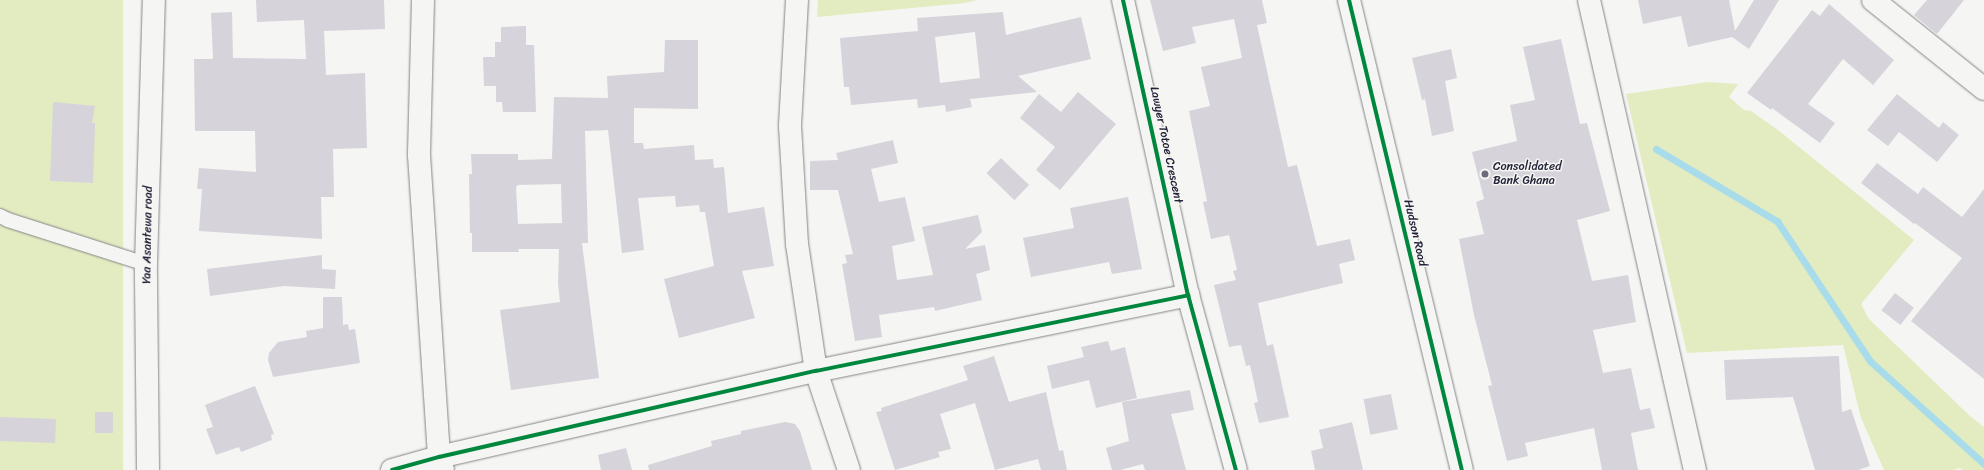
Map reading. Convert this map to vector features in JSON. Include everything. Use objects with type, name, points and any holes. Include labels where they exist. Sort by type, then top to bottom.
[{"type":"street","name":"Yaa Asantewa road","points":[[148,470],[146,264],[154,0]]},
{"type":"street","points":[[423,0],[419,155],[441,464]]},
{"type":"street","points":[[797,0],[790,126],[797,244],[816,371],[849,470]]},
{"type":"street","name":"Lawyer Totoe Crescent","points":[[1123,0],[1188,295],[1236,470]]},
{"type":"street","name":"Hudson Road","points":[[1350,0],[1462,470]]},
{"type":"street","points":[[1590,0],[1695,470]]},
{"type":"street","points":[[1873,0],[1984,89]]},
{"type":"street","points":[[392,470],[441,464],[816,371],[1188,295]]},
{"type":"lane","points":[[0,216],[8,220],[146,264]]},
{"type":"green space","points":[[0,0],[123,0],[123,470],[0,470]]},
{"type":"green space","points":[[818,0],[977,0],[965,3],[817,17]]},
{"type":"green space","points":[[1708,82],[1738,84],[1729,97],[1744,110],[1751,111],[1778,130],[1914,240],[1861,304],[1869,319],[1970,416],[1984,427],[1984,470],[1962,470],[1960,468],[1953,470],[1884,470],[1861,418],[1843,345],[1687,353],[1626,94]]},
{"type":"building","points":[[256,0],[384,0],[385,29],[324,31],[326,75],[365,73],[367,148],[333,149],[334,197],[321,197],[322,239],[199,231],[202,189],[197,189],[199,168],[256,172],[255,131],[195,131],[194,59],[213,59],[211,13],[232,12],[233,58],[306,59],[304,20],[257,22]]},
{"type":"building","points":[[1150,0],[1262,0],[1267,23],[1257,25],[1288,167],[1297,165],[1317,246],[1350,239],[1355,260],[1339,264],[1343,283],[1258,303],[1267,346],[1273,344],[1289,417],[1259,423],[1254,403],[1258,402],[1250,365],[1246,366],[1241,345],[1229,347],[1214,285],[1236,280],[1233,271],[1237,270],[1229,235],[1211,239],[1203,202],[1207,201],[1189,111],[1210,106],[1201,67],[1242,58],[1234,19],[1192,27],[1196,43],[1163,51]]},
{"type":"building","points":[[1638,0],[1729,0],[1735,31],[1754,0],[1779,0],[1749,49],[1732,37],[1688,47],[1681,16],[1643,24]]},
{"type":"building","points":[[1927,0],[1964,0],[1937,34],[1914,15]]},
{"type":"building","points":[[1829,4],[1894,60],[1873,85],[1843,59],[1808,104],[1835,123],[1820,143],[1772,108],[1771,110],[1747,93],[1812,10],[1820,16]]},
{"type":"building","points":[[1003,12],[1006,35],[1081,17],[1091,59],[1018,76],[1037,92],[970,99],[972,107],[946,112],[945,105],[918,108],[917,99],[851,105],[849,87],[844,87],[840,38],[918,31],[917,18]],"holes":[[[975,32],[980,78],[940,83],[935,37]]]},
{"type":"building","points":[[526,26],[526,45],[534,45],[536,112],[503,112],[502,102],[496,102],[496,86],[484,86],[483,57],[495,57],[495,42],[501,42],[501,27]]},
{"type":"building","points":[[1561,39],[1580,124],[1587,123],[1610,211],[1577,220],[1592,281],[1628,275],[1636,322],[1593,330],[1603,373],[1631,368],[1640,410],[1650,408],[1655,428],[1631,433],[1638,470],[1602,470],[1594,428],[1525,443],[1528,456],[1507,461],[1488,386],[1492,385],[1474,315],[1459,239],[1484,234],[1476,202],[1484,199],[1472,152],[1517,141],[1510,105],[1535,100],[1523,47]]},
{"type":"building","points":[[665,40],[698,40],[698,109],[634,108],[634,143],[643,143],[644,149],[694,145],[695,160],[713,159],[714,168],[724,167],[728,213],[764,207],[774,266],[742,271],[755,318],[679,338],[664,279],[714,266],[705,212],[700,212],[699,205],[676,207],[675,196],[638,198],[644,250],[622,253],[608,130],[585,131],[588,243],[582,243],[599,378],[511,390],[500,310],[560,302],[558,283],[559,249],[518,249],[519,252],[472,252],[472,233],[470,233],[469,174],[472,174],[471,154],[518,154],[518,160],[552,159],[554,97],[608,98],[607,76],[664,72]],"holes":[[[561,184],[562,223],[518,224],[516,187],[518,185]]]},
{"type":"building","points":[[1451,49],[1457,78],[1445,81],[1454,131],[1432,136],[1425,99],[1422,100],[1412,58]]},
{"type":"building","points":[[1078,92],[1116,124],[1060,190],[1036,170],[1055,147],[1020,118],[1039,94],[1061,112]]},
{"type":"building","points":[[1897,94],[1939,128],[1943,122],[1959,135],[1937,162],[1899,132],[1888,146],[1867,130]]},
{"type":"building","points":[[53,102],[95,106],[92,123],[95,123],[93,183],[50,181]]},
{"type":"building","points":[[893,140],[898,163],[871,169],[879,202],[905,197],[915,241],[892,246],[897,280],[933,275],[922,227],[978,215],[982,232],[965,249],[985,245],[990,270],[976,274],[982,300],[935,311],[934,307],[879,315],[882,337],[855,341],[842,264],[847,263],[845,255],[853,254],[838,190],[810,190],[810,161],[838,160],[836,153]]},
{"type":"building","points":[[1001,158],[1029,185],[1014,200],[986,173]]},
{"type":"building","points":[[1877,163],[1918,194],[1923,187],[1962,217],[1984,189],[1984,379],[1911,321],[1962,258],[1915,223],[1914,224],[1861,183]]},
{"type":"building","points":[[1128,197],[1142,269],[1112,274],[1109,262],[1031,277],[1023,238],[1074,228],[1070,208]]},
{"type":"building","points":[[322,255],[322,269],[336,270],[335,289],[284,286],[210,296],[207,269]]},
{"type":"building","points":[[1895,293],[1914,308],[1900,325],[1881,310]]},
{"type":"building","points":[[323,297],[342,297],[343,325],[348,324],[349,330],[355,329],[360,363],[273,377],[268,360],[269,353],[278,342],[307,337],[306,331],[323,328]]},
{"type":"building","points":[[1108,341],[1111,351],[1125,347],[1137,398],[1096,408],[1089,380],[1052,389],[1047,366],[1084,357],[1081,347]]},
{"type":"building","points":[[994,356],[1009,402],[1046,392],[1059,451],[1063,450],[1067,470],[1041,470],[1038,459],[995,470],[975,403],[940,414],[951,449],[938,452],[940,457],[895,470],[876,412],[882,411],[881,408],[968,380],[963,366]]},
{"type":"building","points":[[1839,356],[1842,412],[1851,409],[1870,466],[1858,470],[1815,470],[1793,397],[1726,400],[1724,360]]},
{"type":"building","points":[[255,386],[274,434],[271,435],[272,440],[241,452],[239,447],[216,455],[206,429],[213,427],[205,405]]},
{"type":"building","points":[[1190,390],[1194,410],[1171,414],[1186,470],[1145,470],[1143,464],[1120,470],[1112,470],[1106,448],[1129,441],[1122,402]]},
{"type":"building","points":[[1391,394],[1398,429],[1370,435],[1364,399]]},
{"type":"building","points":[[95,412],[113,412],[113,433],[95,433]]},
{"type":"building","points":[[0,417],[56,419],[55,443],[0,441]]},
{"type":"building","points":[[785,422],[795,424],[800,431],[812,470],[649,470],[648,465],[712,446],[711,441],[741,434],[741,431]]},
{"type":"building","points":[[1352,422],[1363,470],[1315,470],[1311,451],[1323,448],[1319,430]]},
{"type":"building","points":[[626,448],[632,470],[601,470],[598,455]]},
{"type":"waterway","points":[[1656,149],[1777,221],[1870,361],[1984,464]]},
{"type":"cycle path","points":[[1123,0],[1188,295],[1236,470]]},
{"type":"cycle path","points":[[1349,0],[1462,470]]},
{"type":"cycle path","points":[[392,470],[439,457],[816,371],[1188,295]]},
{"type":"place","name":"Consolidated Bank Ghana","points":[[1485,174]]}]
